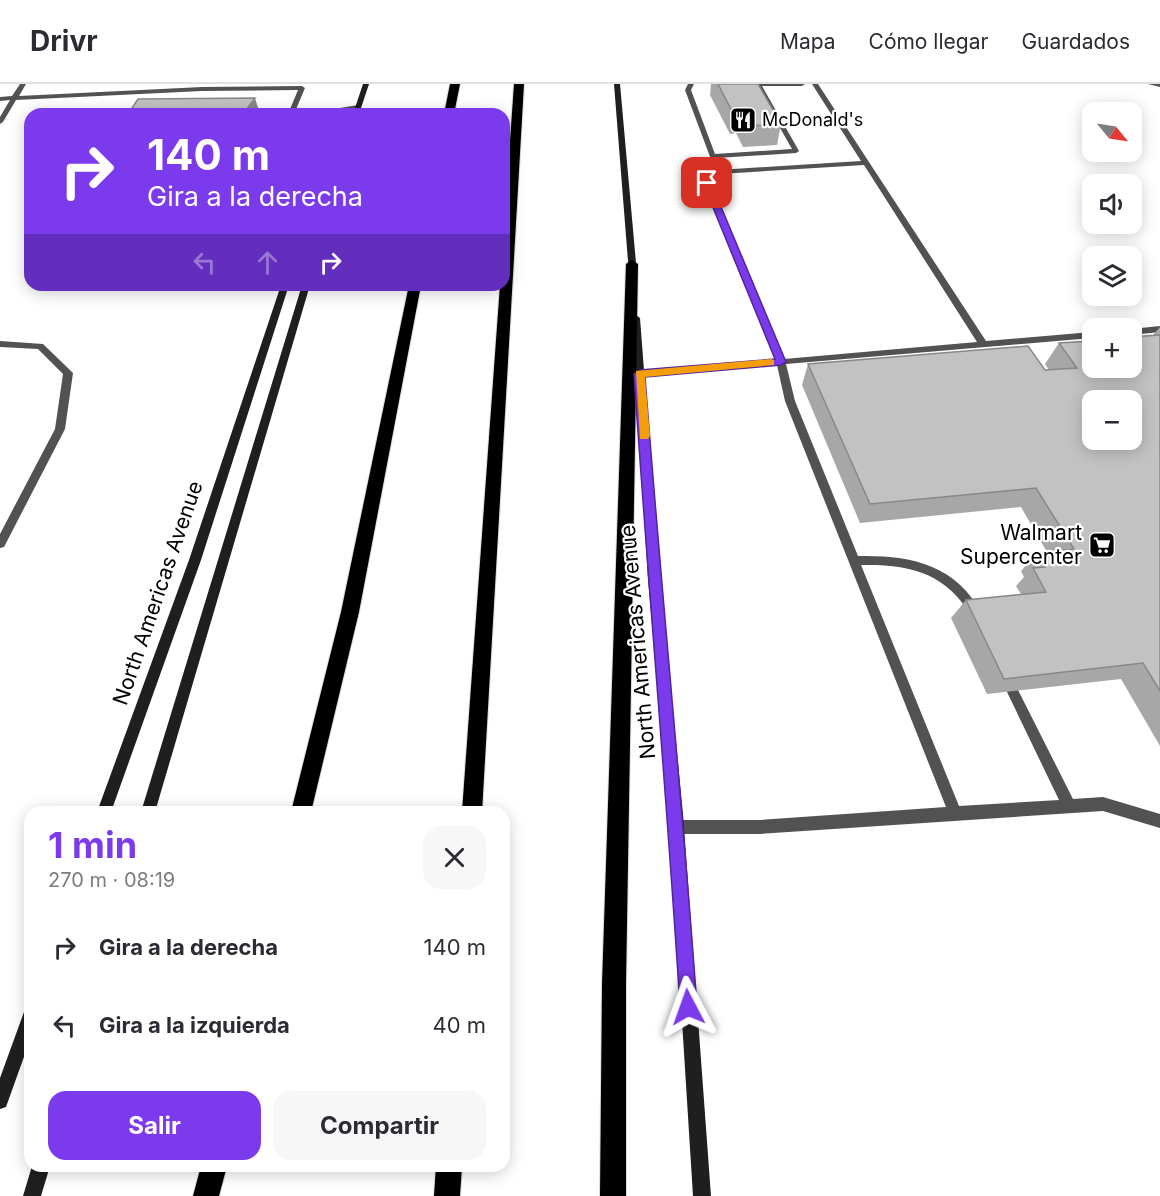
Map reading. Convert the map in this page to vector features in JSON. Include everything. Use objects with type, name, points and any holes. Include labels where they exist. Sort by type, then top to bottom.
[{"type":"highway","points":[[450,108],[455,84]]},
{"type":"highway","points":[[510,223],[519,84]]},
{"type":"highway","points":[[613,1196],[614,984],[632,264]]},
{"type":"highway","points":[[302,806],[350,612],[414,291]]},
{"type":"highway","points":[[472,806],[506,291]]},
{"type":"highway","points":[[207,1196],[213,1172]]},
{"type":"highway","points":[[447,1196],[449,1172]]},
{"type":"main road","points":[[358,108],[366,84]]},
{"type":"main road","name":"North Americas Avenue","points":[[617,84],[654,580],[676,827],[702,1196]]},
{"type":"main road","name":"North Americas Avenue","points":[[106,806],[195,560],[283,291]]},
{"type":"main road","points":[[150,806],[304,291]]},
{"type":"main road","points":[[0,1101],[24,1035]]},
{"type":"main road","points":[[32,1196],[39,1172]]},
{"type":"lane","points":[[0,122],[23,84]]},
{"type":"lane","points":[[141,92],[146,84]]},
{"type":"lane","points":[[691,84],[688,90],[718,172]]},
{"type":"lane","points":[[802,84],[760,84],[796,151],[810,166]]},
{"type":"lane","points":[[815,84],[983,344]]},
{"type":"lane","points":[[1151,84],[1160,85]]},
{"type":"lane","points":[[0,99],[141,92],[302,88],[294,108]]},
{"type":"lane","points":[[712,156],[796,151]]},
{"type":"lane","points":[[867,163],[718,172],[707,177],[707,183],[781,362],[790,401],[955,813]]},
{"type":"lane","points":[[1142,331],[1160,329]]},
{"type":"lane","points":[[640,374],[1082,336]]},
{"type":"lane","points":[[0,344],[40,346],[68,373],[60,429],[0,544]]},
{"type":"lane","points":[[854,561],[884,559],[926,567],[946,578],[969,598],[976,615]]},
{"type":"lane","points":[[1013,692],[1069,806]]},
{"type":"lane","points":[[676,827],[760,827],[1103,804],[1160,821]]},
{"type":"building","points":[[718,84],[758,84],[781,124],[746,126],[740,113],[733,113]]},
{"type":"building","points":[[255,98],[248,108],[132,108],[138,99]]},
{"type":"building","name":"Walmart Supercenter","points":[[1160,335],[1160,691],[1143,663],[1004,679],[966,600],[1046,592],[1033,568],[1045,567],[1037,553],[1074,549],[1036,488],[870,504],[808,364],[1028,346],[1045,370],[1077,368],[1059,343],[1082,342],[1082,378],[1142,378],[1142,336]]},
{"type":"slow traffic","points":[[644,436],[640,374],[771,363]]},
{"type":"place","name":"McDonald's","points":[[743,120]]},
{"type":"place","name":"Walmart Supercenter","points":[[1102,545]]},
{"type":"route","points":[[688,1007],[676,814],[654,580],[640,374],[781,362],[707,183]]}]
